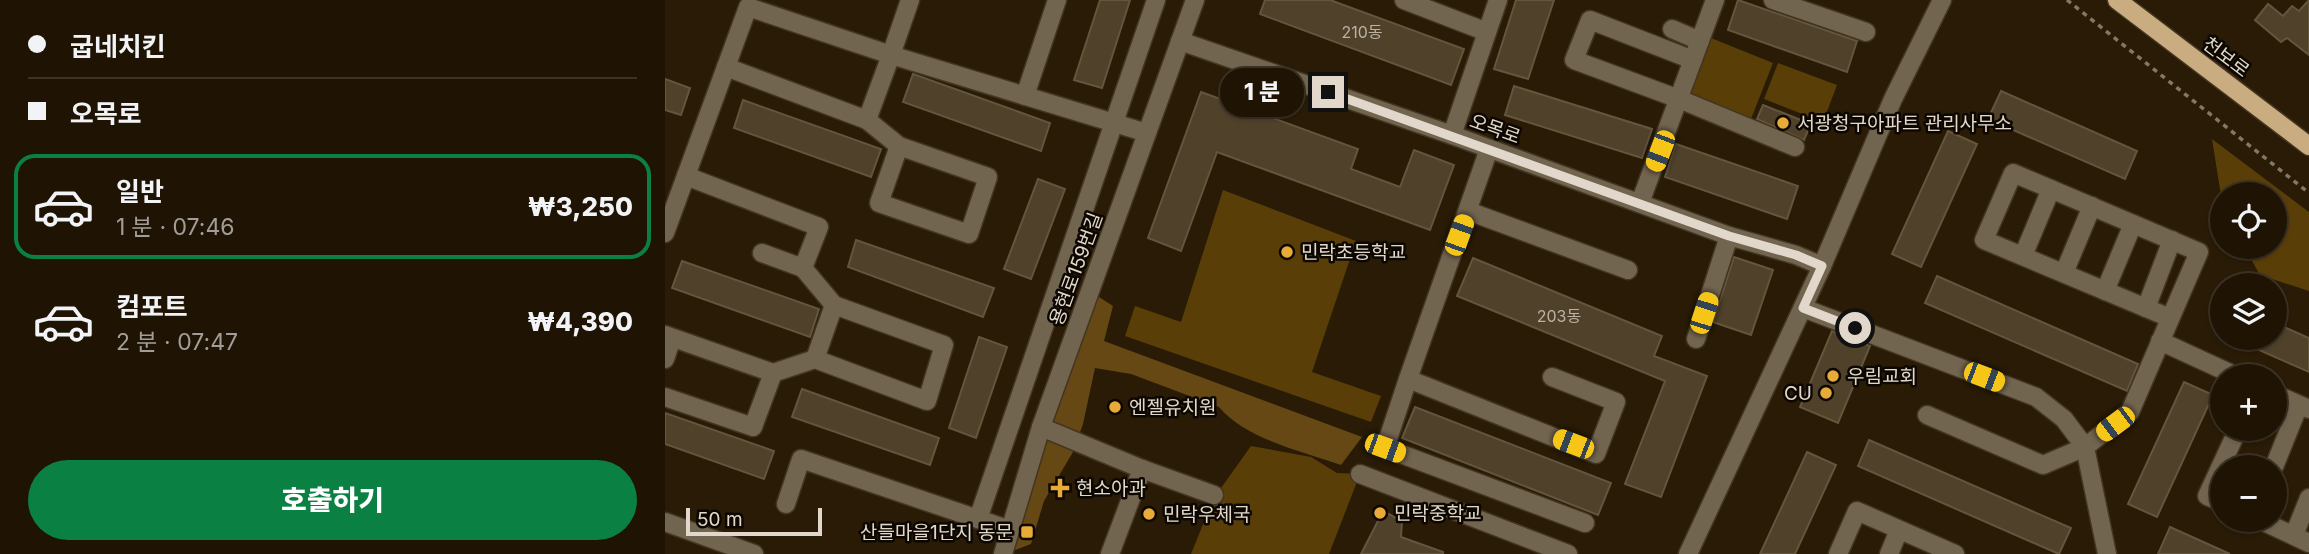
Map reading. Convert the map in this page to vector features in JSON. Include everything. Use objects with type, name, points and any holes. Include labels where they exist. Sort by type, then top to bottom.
[{"type":"main road","name":"천보로","points":[[2117,0],[2309,146]]},
{"type":"street","points":[[867,120],[910,0]]},
{"type":"street","points":[[1025,96],[1057,0]]},
{"type":"street","points":[[978,519],[1156,0]]},
{"type":"street","name":"용현로159번길","points":[[1003,554],[1041,427],[1195,0]]},
{"type":"street","points":[[1404,0],[1487,32]]},
{"type":"street","points":[[1452,135],[1498,0]]},
{"type":"street","points":[[1640,203],[1715,0]]},
{"type":"street","points":[[1773,0],[1866,32]]},
{"type":"street","points":[[1688,554],[1822,266],[1893,99],[1942,0]]},
{"type":"street","points":[[665,233],[671,197],[686,176],[748,7],[891,55],[1147,133]]},
{"type":"street","points":[[1693,60],[1590,20],[1574,60],[1679,99],[1795,147]]},
{"type":"street","points":[[1672,29],[1700,41]]},
{"type":"street","name":"오목로","points":[[1180,41],[1452,135],[1729,236],[1796,255],[1822,266]]},
{"type":"street","points":[[726,67],[867,120],[898,146],[988,177],[969,234],[879,203],[898,146]]},
{"type":"street","points":[[1489,149],[1385,448],[1584,523]]},
{"type":"street","points":[[1927,415],[2043,465],[2085,447],[2130,412],[2199,252],[2013,173],[1985,240],[2170,318]]},
{"type":"street","points":[[686,176],[819,227],[803,268]]},
{"type":"street","points":[[2023,256],[2051,188]]},
{"type":"street","points":[[2064,274],[2092,206]]},
{"type":"street","points":[[1468,211],[1627,270]]},
{"type":"street","points":[[2105,291],[2133,223]]},
{"type":"street","points":[[1696,339],[1729,236]]},
{"type":"street","points":[[2146,309],[2172,240]]},
{"type":"street","points":[[665,359],[669,336],[773,373],[815,359],[927,401],[944,345],[834,305],[803,268],[762,253]]},
{"type":"street","points":[[815,359],[834,305]]},
{"type":"street","points":[[1803,308],[2036,397],[2064,419],[2085,447],[2107,554]]},
{"type":"street","points":[[2160,341],[2210,364]]},
{"type":"street","points":[[665,397],[753,427],[773,373]]},
{"type":"street","points":[[1408,379],[1596,454],[1616,402],[1552,377]]},
{"type":"street","points":[[2280,455],[2304,407],[2287,399]]},
{"type":"street","points":[[1041,427],[1142,470],[1214,495]]},
{"type":"street","points":[[786,503],[801,459],[1010,530]]},
{"type":"street","points":[[1110,554],[1142,470]]},
{"type":"street","points":[[1360,474],[1568,554]]},
{"type":"street","points":[[2301,539],[2309,498]]},
{"type":"street","points":[[1838,554],[1857,511],[1944,552]]},
{"type":"street","points":[[665,522],[711,547],[754,554]]},
{"type":"street","points":[[1889,554],[1899,530]]},
{"type":"path","points":[[2067,0],[2309,193]]},
{"type":"shaded area","points":[[1711,38],[1773,63],[1751,119],[1689,94]]},
{"type":"shaded area","points":[[1778,63],[1837,85],[1823,122],[1764,99]]},
{"type":"shaded area","points":[[2212,139],[2269,182],[2219,182]]},
{"type":"shaded area","points":[[1223,190],[1356,241],[1312,372],[1381,396],[1371,422],[1125,336],[1135,306],[1181,322]]},
{"type":"shaded area","points":[[2287,195],[2309,212],[2309,291],[2287,284],[2287,273],[2259,273],[2251,259],[2287,259]]},
{"type":"shaded area","points":[[1096,295],[1113,306],[1104,341],[1362,437],[1341,465],[1259,436],[1230,418],[1219,407],[1131,374],[1095,368],[1083,424],[1073,452],[1044,501],[1031,544],[1010,552],[1053,412]]},
{"type":"shaded area","points":[[1251,446],[1311,457],[1337,473],[1360,474],[1329,554],[1191,554],[1221,488]]},
{"type":"building","points":[[1100,0],[1130,0],[1102,88],[1074,80]]},
{"type":"building","points":[[1265,0],[1330,0],[1464,49],[1451,85],[1260,14]]},
{"type":"building","points":[[1516,0],[1554,0],[1528,79],[1494,69]]},
{"type":"building","points":[[1738,0],[1857,41],[1847,72],[1728,30]]},
{"type":"building","points":[[2309,0],[2309,55],[2287,38],[2281,42],[2255,20],[2268,4],[2283,16],[2292,6],[2299,11]]},
{"type":"building","points":[[913,74],[1050,123],[1041,151],[903,102]]},
{"type":"building","points":[[665,79],[690,88],[681,115],[665,110]]},
{"type":"building","points":[[1514,86],[1652,129],[1642,158],[1505,115]]},
{"type":"building","points":[[2001,91],[2137,151],[2125,179],[1988,119]]},
{"type":"building","points":[[1201,92],[1358,149],[1351,169],[1400,187],[1414,150],[1454,165],[1430,230],[1217,152],[1181,251],[1148,238]]},
{"type":"building","points":[[743,100],[881,149],[871,177],[734,128]]},
{"type":"building","name":"서광청구아파트 관리사무소","points":[[1763,105],[1811,124],[1804,140],[1757,119]]},
{"type":"building","points":[[1948,131],[1977,144],[1921,267],[1892,254]]},
{"type":"building","points":[[1676,144],[1798,186],[1787,219],[1665,177]]},
{"type":"building","points":[[1038,179],[1065,189],[1031,279],[1004,269]]},
{"type":"building","points":[[856,240],[994,288],[983,317],[848,267]]},
{"type":"building","points":[[1734,257],[1773,270],[1751,335],[1713,322]]},
{"type":"building","points":[[1473,258],[1662,336],[1654,356],[1707,376],[1661,497],[1625,484],[1665,381],[1457,296]]},
{"type":"building","points":[[682,261],[819,309],[810,337],[672,288]]},
{"type":"building","points":[[1937,276],[2138,364],[2127,391],[1925,303]]},
{"type":"building","points":[[2287,328],[2309,338],[2309,372],[2259,350],[2287,350]]},
{"type":"building","points":[[1832,331],[1870,346],[1838,423],[1800,407]]},
{"type":"building","points":[[979,337],[1007,347],[976,438],[949,428]]},
{"type":"building","points":[[2184,382],[2210,394],[2210,402],[2157,517],[2128,504]]},
{"type":"building","points":[[802,389],[939,438],[930,465],[792,417]]},
{"type":"building","points":[[1415,407],[1611,483],[1598,515],[1402,438]]},
{"type":"building","points":[[665,413],[774,451],[764,479],[665,444]]},
{"type":"building","points":[[1869,440],[2071,528],[2059,554],[1858,466]]},
{"type":"building","points":[[1807,452],[1836,465],[1795,554],[1760,554]]},
{"type":"building","points":[[1383,511],[1402,521],[1401,537],[1443,554],[1361,554]]},
{"type":"building","points":[[2170,527],[2230,554],[2158,554]]},
{"type":"place","name":"서광청구아파트 관리사무소","points":[[1783,123]]},
{"type":"place","name":"민락초등학교","points":[[1287,252]]},
{"type":"place","name":"우림교회","points":[[1833,376]]},
{"type":"place","name":"CU","points":[[1826,393]]},
{"type":"place","name":"엔젤유치원","points":[[1115,407]]},
{"type":"place","name":"현소아과","points":[[1060,488]]},
{"type":"place","name":"민락중학교","points":[[1380,513]]},
{"type":"place","name":"민락우체국","points":[[1149,514]]},
{"type":"place","name":"산들마을1단지 동문","points":[[1027,532]]},
{"type":"route","points":[[1328,92],[1729,236],[1796,255],[1822,266],[1803,308],[1855,328]]}]
